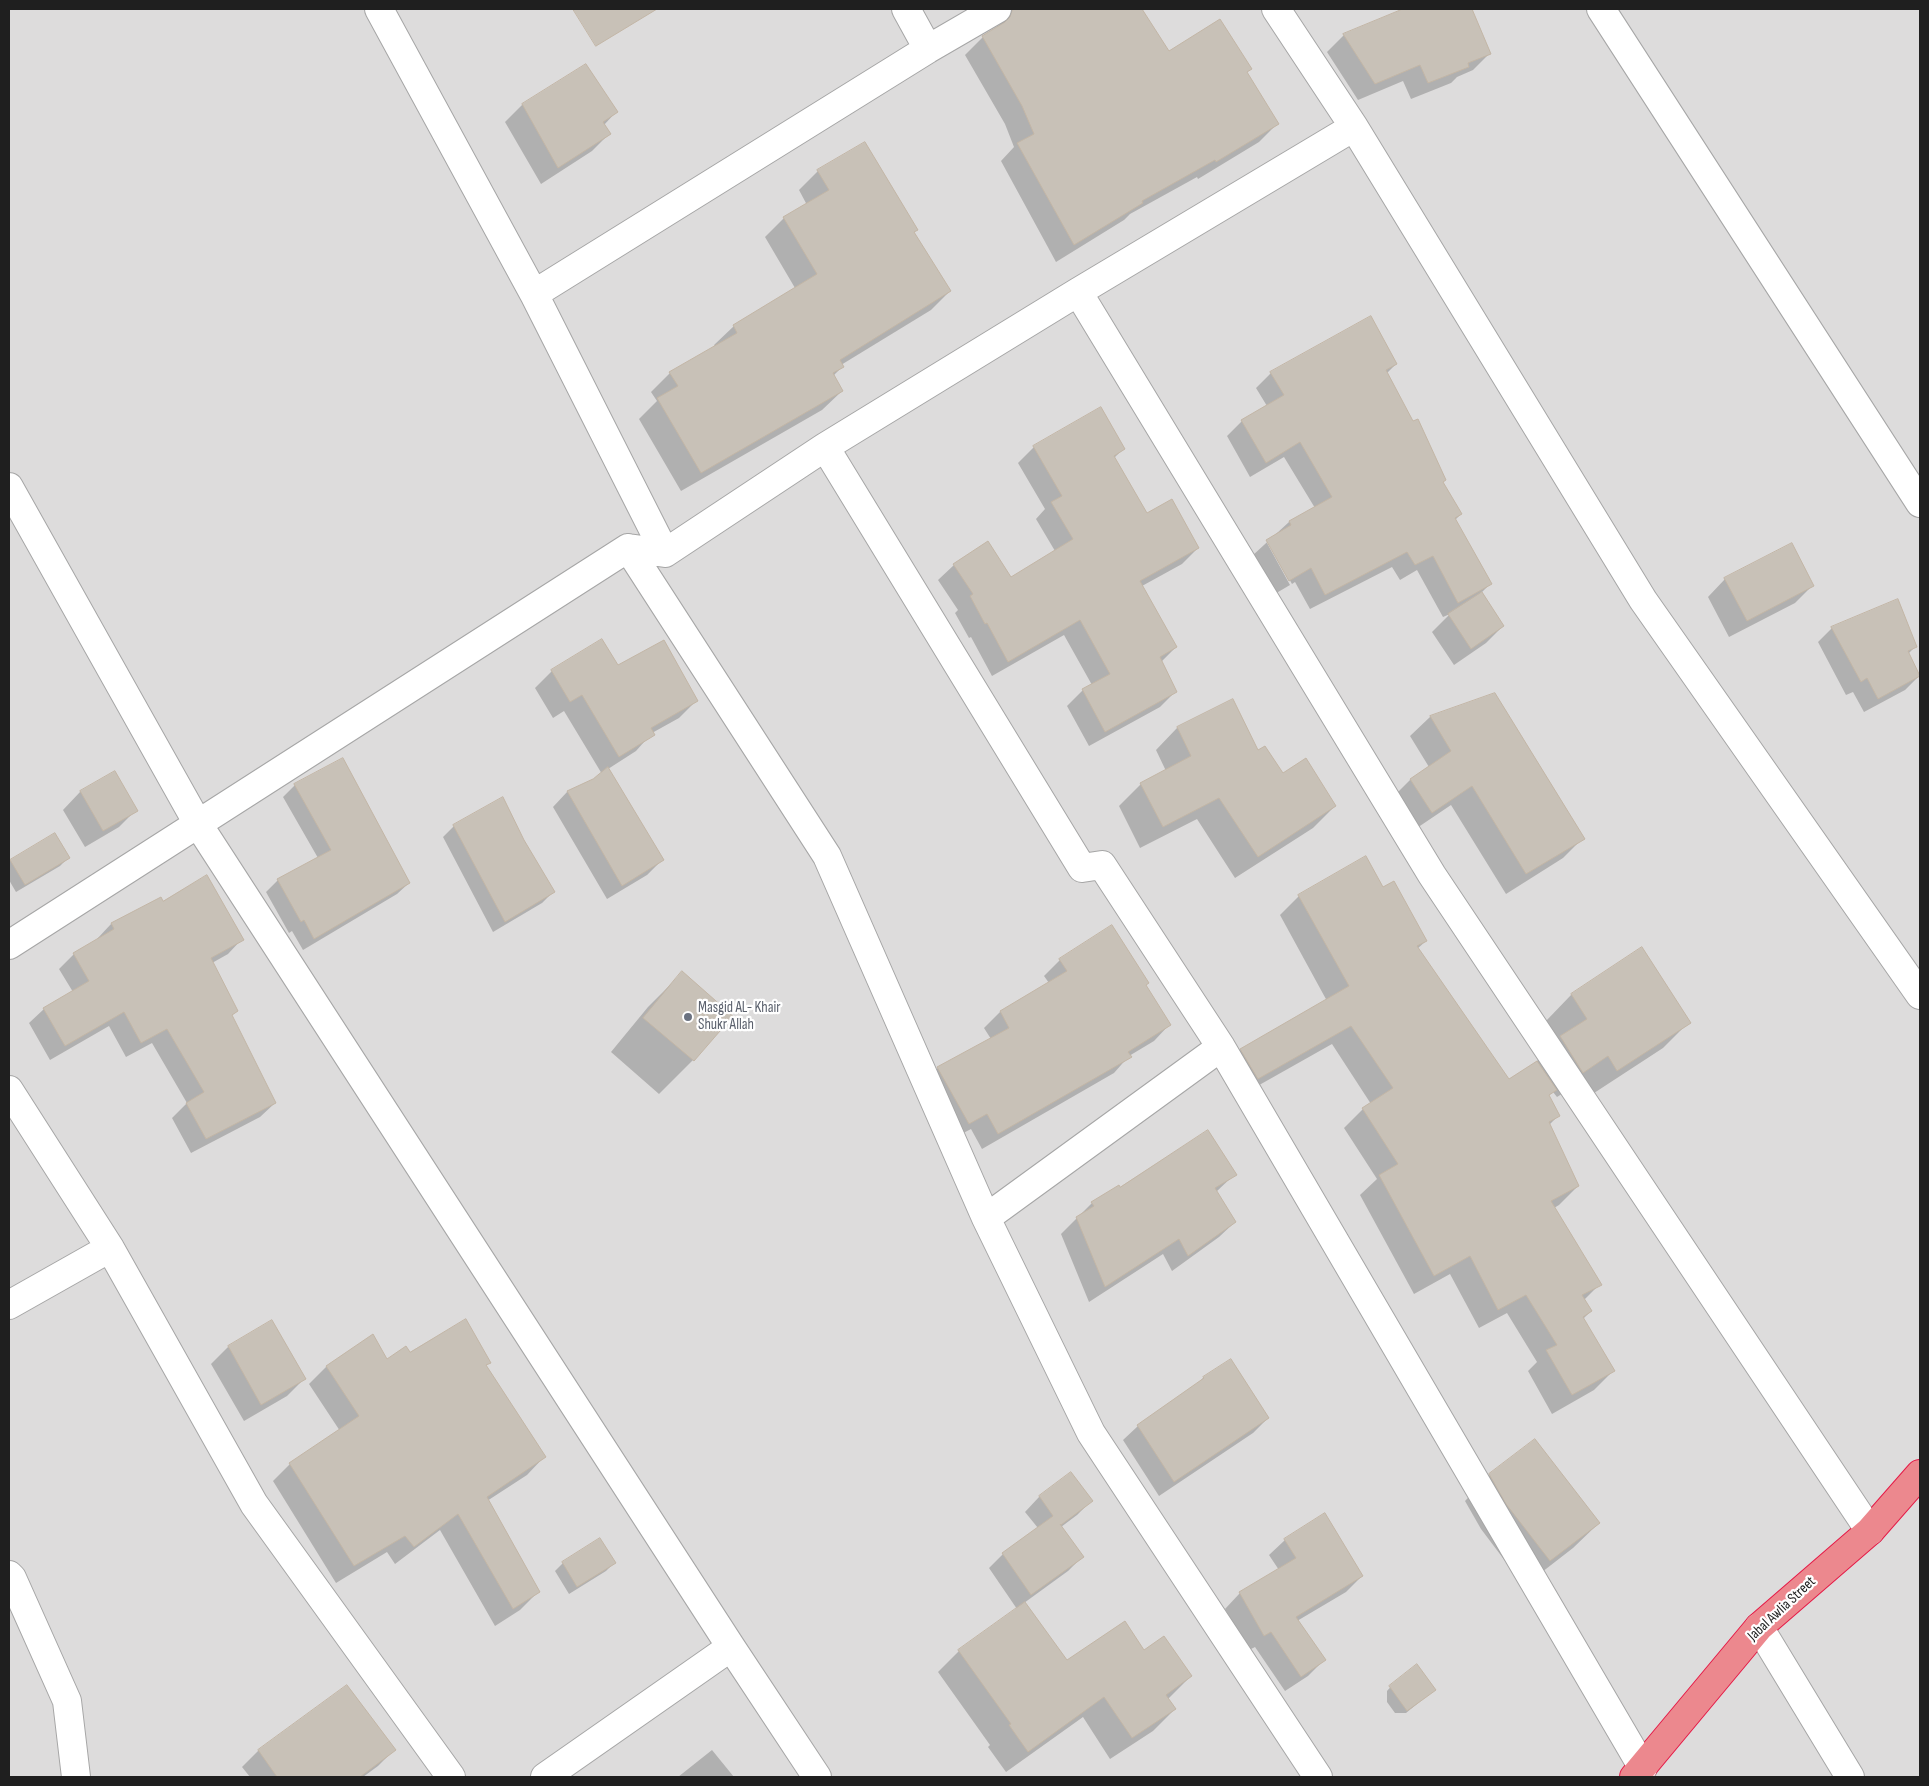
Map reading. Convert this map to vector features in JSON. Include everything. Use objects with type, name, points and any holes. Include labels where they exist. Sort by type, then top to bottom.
[{"type":"highway","name":"Jabal Awlia Street","points":[[1638,1773],[1759,1627],[1870,1531],[1920,1474]]},
{"type":"street","points":[[379,9],[534,294],[665,553]]},
{"type":"street","points":[[906,9],[928,49]]},
{"type":"street","points":[[534,294],[928,49],[997,9]]},
{"type":"street","points":[[1276,9],[1354,127],[1643,600],[1920,996]]},
{"type":"street","points":[[1601,9],[1920,503]]},
{"type":"street","points":[[9,945],[628,548],[665,553],[825,446],[1354,127]]},
{"type":"street","points":[[1078,292],[1432,876],[1870,1531]]},
{"type":"street","points":[[825,446],[1082,868],[1102,865],[1221,1047],[1638,1773]]},
{"type":"street","points":[[9,487],[198,824],[731,1647],[818,1777]]},
{"type":"street","points":[[628,548],[827,856],[986,1218],[1091,1433],[1318,1777]]},
{"type":"street","points":[[986,1218],[1221,1047]]},
{"type":"street","points":[[9,1090],[110,1248],[254,1504],[451,1777]]},
{"type":"street","points":[[9,1306],[110,1248]]},
{"type":"street","points":[[9,1575],[67,1701],[76,1777]]},
{"type":"street","points":[[1759,1627],[1850,1777]]},
{"type":"street","points":[[545,1777],[731,1647]]},
{"type":"shaded area","points":[[9,9],[1920,9],[1920,1777],[9,1777]]},
{"type":"building","points":[[573,9],[657,9],[596,46]]},
{"type":"building","points":[[1015,9],[1142,9],[1169,51],[1220,19],[1252,69],[1247,72],[1279,124],[1216,162],[1215,160],[1142,201],[1143,203],[1074,245],[1017,143],[1034,134],[1022,106],[982,36],[1005,22]]},
{"type":"building","points":[[1403,9],[1472,9],[1491,54],[1468,63],[1469,67],[1428,83],[1420,65],[1375,84],[1343,34]]},
{"type":"building","points":[[586,64],[618,112],[603,122],[611,134],[558,168],[522,104]]},
{"type":"building","points":[[865,142],[918,230],[914,232],[951,291],[840,360],[844,367],[833,373],[843,391],[701,473],[657,398],[678,386],[669,372],[737,333],[733,325],[817,274],[783,217],[829,190],[817,170]]},
{"type":"building","points":[[1371,316],[1397,364],[1386,370],[1413,421],[1418,419],[1446,480],[1443,482],[1462,514],[1455,518],[1492,584],[1458,603],[1433,556],[1415,565],[1407,552],[1325,595],[1311,568],[1289,581],[1266,540],[1291,525],[1289,521],[1332,497],[1300,442],[1266,463],[1241,420],[1284,395],[1270,372]]},
{"type":"building","points":[[1101,407],[1125,449],[1114,456],[1147,513],[1172,499],[1199,548],[1140,581],[1177,647],[1160,657],[1177,692],[1105,732],[1082,689],[1110,674],[1080,620],[1008,662],[970,596],[973,594],[953,564],[988,541],[1011,577],[1073,539],[1051,502],[1062,496],[1033,446]]},
{"type":"building","points":[[1792,543],[1814,586],[1747,621],[1724,578]]},
{"type":"building","points":[[1482,592],[1504,626],[1471,649],[1448,614]]},
{"type":"building","points":[[1898,599],[1917,647],[1908,651],[1920,676],[1878,699],[1867,678],[1861,682],[1831,627]]},
{"type":"building","points":[[602,639],[618,665],[664,640],[698,701],[651,728],[655,735],[619,757],[582,695],[570,702],[551,670]]},
{"type":"building","points":[[1495,693],[1585,839],[1526,874],[1472,786],[1432,813],[1410,779],[1451,751],[1430,716]]},
{"type":"building","points":[[1233,699],[1258,750],[1265,746],[1283,773],[1306,758],[1336,806],[1258,857],[1219,798],[1163,827],[1140,783],[1191,756],[1177,727]]},
{"type":"building","points":[[343,758],[410,883],[314,939],[304,920],[301,922],[277,879],[331,850],[294,784]]},
{"type":"building","points":[[608,767],[664,860],[622,886],[567,791],[593,779]]},
{"type":"building","points":[[115,771],[138,811],[103,831],[80,791]]},
{"type":"building","points":[[503,797],[524,840],[555,892],[505,922],[453,825]]},
{"type":"building","points":[[55,833],[70,858],[25,885],[10,860]]},
{"type":"building","points":[[1366,856],[1383,887],[1394,881],[1427,941],[1417,946],[1509,1079],[1537,1061],[1557,1090],[1549,1095],[1560,1116],[1549,1122],[1579,1186],[1551,1201],[1602,1285],[1582,1295],[1592,1311],[1583,1317],[1615,1371],[1572,1395],[1546,1350],[1557,1345],[1526,1295],[1498,1310],[1470,1256],[1434,1276],[1379,1175],[1398,1164],[1362,1108],[1393,1088],[1351,1026],[1258,1079],[1240,1049],[1349,986],[1298,895]]},
{"type":"building","points":[[207,875],[244,940],[211,958],[238,1011],[232,1015],[276,1103],[206,1139],[186,1103],[204,1092],[167,1029],[141,1043],[124,1012],[65,1046],[43,1008],[89,981],[73,953],[114,929],[111,923],[161,897],[163,901]]},
{"type":"building","points":[[1112,925],[1149,983],[1146,985],[1171,1025],[1128,1052],[1132,1057],[998,1134],[987,1114],[969,1124],[937,1067],[1009,1028],[1000,1011],[1067,971],[1059,959]]},
{"type":"building","points":[[1642,947],[1691,1023],[1617,1071],[1608,1056],[1583,1073],[1560,1036],[1587,1019],[1571,994]]},
{"type":"building","name":"Masgid AL- Khair Shukr Allah","points":[[682,971],[733,1016],[694,1061],[643,1018]]},
{"type":"building","points":[[1208,1130],[1237,1175],[1215,1188],[1236,1222],[1188,1256],[1179,1239],[1105,1287],[1076,1217],[1094,1206],[1091,1202],[1119,1185],[1120,1187]]},
{"type":"building","points":[[466,1319],[491,1363],[486,1365],[546,1457],[487,1497],[540,1592],[513,1609],[458,1514],[414,1547],[405,1536],[354,1566],[289,1463],[359,1416],[326,1366],[373,1334],[387,1359],[406,1346],[410,1352]]},
{"type":"building","points":[[272,1320],[306,1379],[261,1405],[228,1346]]},
{"type":"building","points":[[1231,1359],[1269,1418],[1174,1482],[1137,1425]]},
{"type":"building","points":[[1535,1439],[1600,1523],[1550,1561],[1506,1504],[1489,1474]]},
{"type":"building","points":[[1071,1472],[1093,1501],[1060,1524],[1084,1557],[1031,1595],[1002,1553],[1053,1516],[1039,1496]]},
{"type":"building","points":[[1325,1513],[1363,1576],[1296,1617],[1326,1660],[1301,1677],[1271,1632],[1264,1636],[1239,1592],[1296,1558],[1284,1539]]},
{"type":"building","points":[[600,1538],[616,1563],[577,1587],[562,1562]]},
{"type":"building","points":[[1025,1602],[1067,1660],[1125,1621],[1144,1650],[1164,1636],[1192,1676],[1166,1695],[1176,1709],[1132,1738],[1104,1697],[1028,1752],[1009,1725],[1011,1724],[958,1650]]},
{"type":"building","points":[[1417,1664],[1436,1690],[1407,1711],[1389,1686]]},
{"type":"building","points":[[347,1685],[396,1750],[360,1777],[277,1777],[258,1750]]},
{"type":"place","name":"Masgid AL- Khair Shukr Allah","points":[[688,1017]]}]
